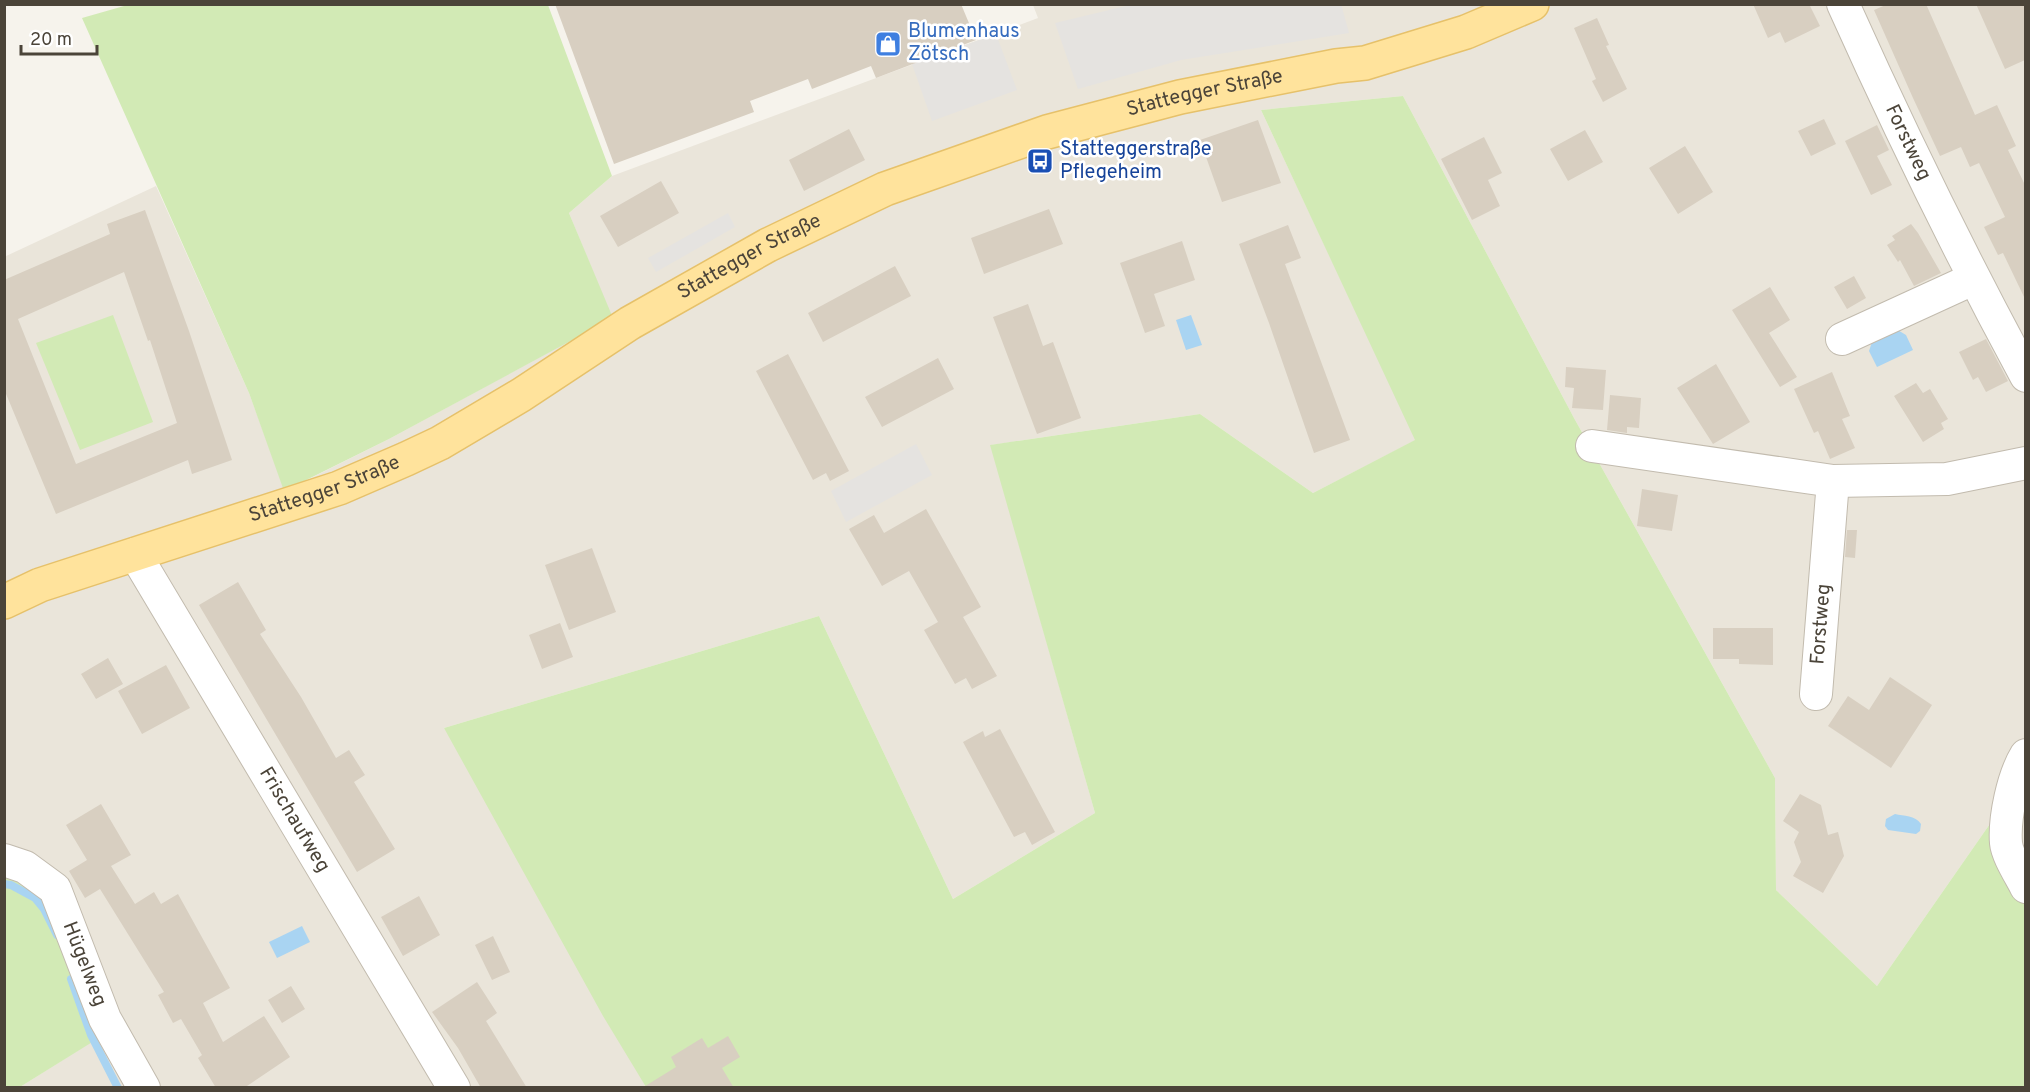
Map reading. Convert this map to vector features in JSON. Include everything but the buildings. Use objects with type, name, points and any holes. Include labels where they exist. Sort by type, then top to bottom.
[{"type":"main road","name":"Stattegger Straße","points":[[4,602],[40,585],[339,488],[440,443],[521,395],[640,317],[768,245],[885,189],[1047,132],[1180,97],[1336,66],[1365,63],[1466,32],[1532,4]]},
{"type":"street","name":"Forstweg","points":[[1843,4],[1911,153],[1973,279],[2025,376]]},
{"type":"street","points":[[1842,339],[1973,279]]},
{"type":"street","points":[[1592,446],[1833,481],[1947,479],[2025,463]]},
{"type":"street","name":"Forstweg","points":[[1816,694],[1833,481]]},
{"type":"street","name":"Frischaufweg","points":[[135,554],[454,1088]]},
{"type":"street","points":[[2025,755],[2010,803],[2006,845],[2025,887]]},
{"type":"street","name":"Hügelweg","points":[[4,860],[25,867],[55,889],[105,1019],[144,1088]]},
{"type":"shaded area","points":[[1341,4],[1349,33],[1181,60],[1078,89],[1055,23],[1130,5]]},
{"type":"shaded area","points":[[1033,5],[2025,5],[2025,885],[2001,808],[1877,986],[1776,890],[1775,778],[1574,418],[1403,96],[1261,110],[1416,440],[1313,493],[1200,414],[991,445],[1095,813],[953,899],[819,616],[444,728],[779,1087],[20,1087],[101,1036],[5,874],[4,257],[156,186],[249,393],[285,491],[389,439],[612,318],[569,213],[612,176],[1038,18]]},
{"type":"shaded area","points":[[996,34],[1017,90],[932,121],[912,64]]},
{"type":"shaded area","points":[[728,213],[735,227],[656,272],[648,258]]},
{"type":"shaded area","points":[[916,444],[932,475],[846,522],[831,491]]},
{"type":"green space","points":[[131,4],[548,5],[612,176],[569,213],[613,318],[389,439],[284,491],[249,393],[82,18]]},
{"type":"green space","points":[[1403,96],[1574,418],[1775,778],[1776,890],[1877,986],[2001,808],[2025,885],[2025,1087],[646,1087],[603,1016],[444,728],[819,616],[953,899],[1095,813],[990,445],[1200,414],[1313,493],[1415,440],[1261,110]]},
{"type":"green space","points":[[113,315],[153,422],[80,450],[36,343]]},
{"type":"green space","points":[[4,874],[58,907],[102,1036],[20,1087],[5,1087]]},
{"type":"water","points":[[1191,315],[1202,345],[1186,350],[1176,320]]},
{"type":"water","points":[[1896,329],[1906,335],[1913,350],[1877,367],[1869,351],[1873,339]]},
{"type":"water","points":[[1895,814],[1916,819],[1921,824],[1920,831],[1916,834],[1888,830],[1885,826],[1886,819]]},
{"type":"water","points":[[302,926],[310,942],[277,958],[269,942]]},
{"type":"waterway","points":[[4,884],[11,885],[35,898],[44,909],[57,935]]},
{"type":"waterway","points":[[71,979],[91,1035],[118,1088]]},
{"type":"place","name":"Blumenhaus Zötsch","points":[[888,44]]},
{"type":"place","name":"Statteggerstraße Pflegeheim","points":[[1040,161]]}]
